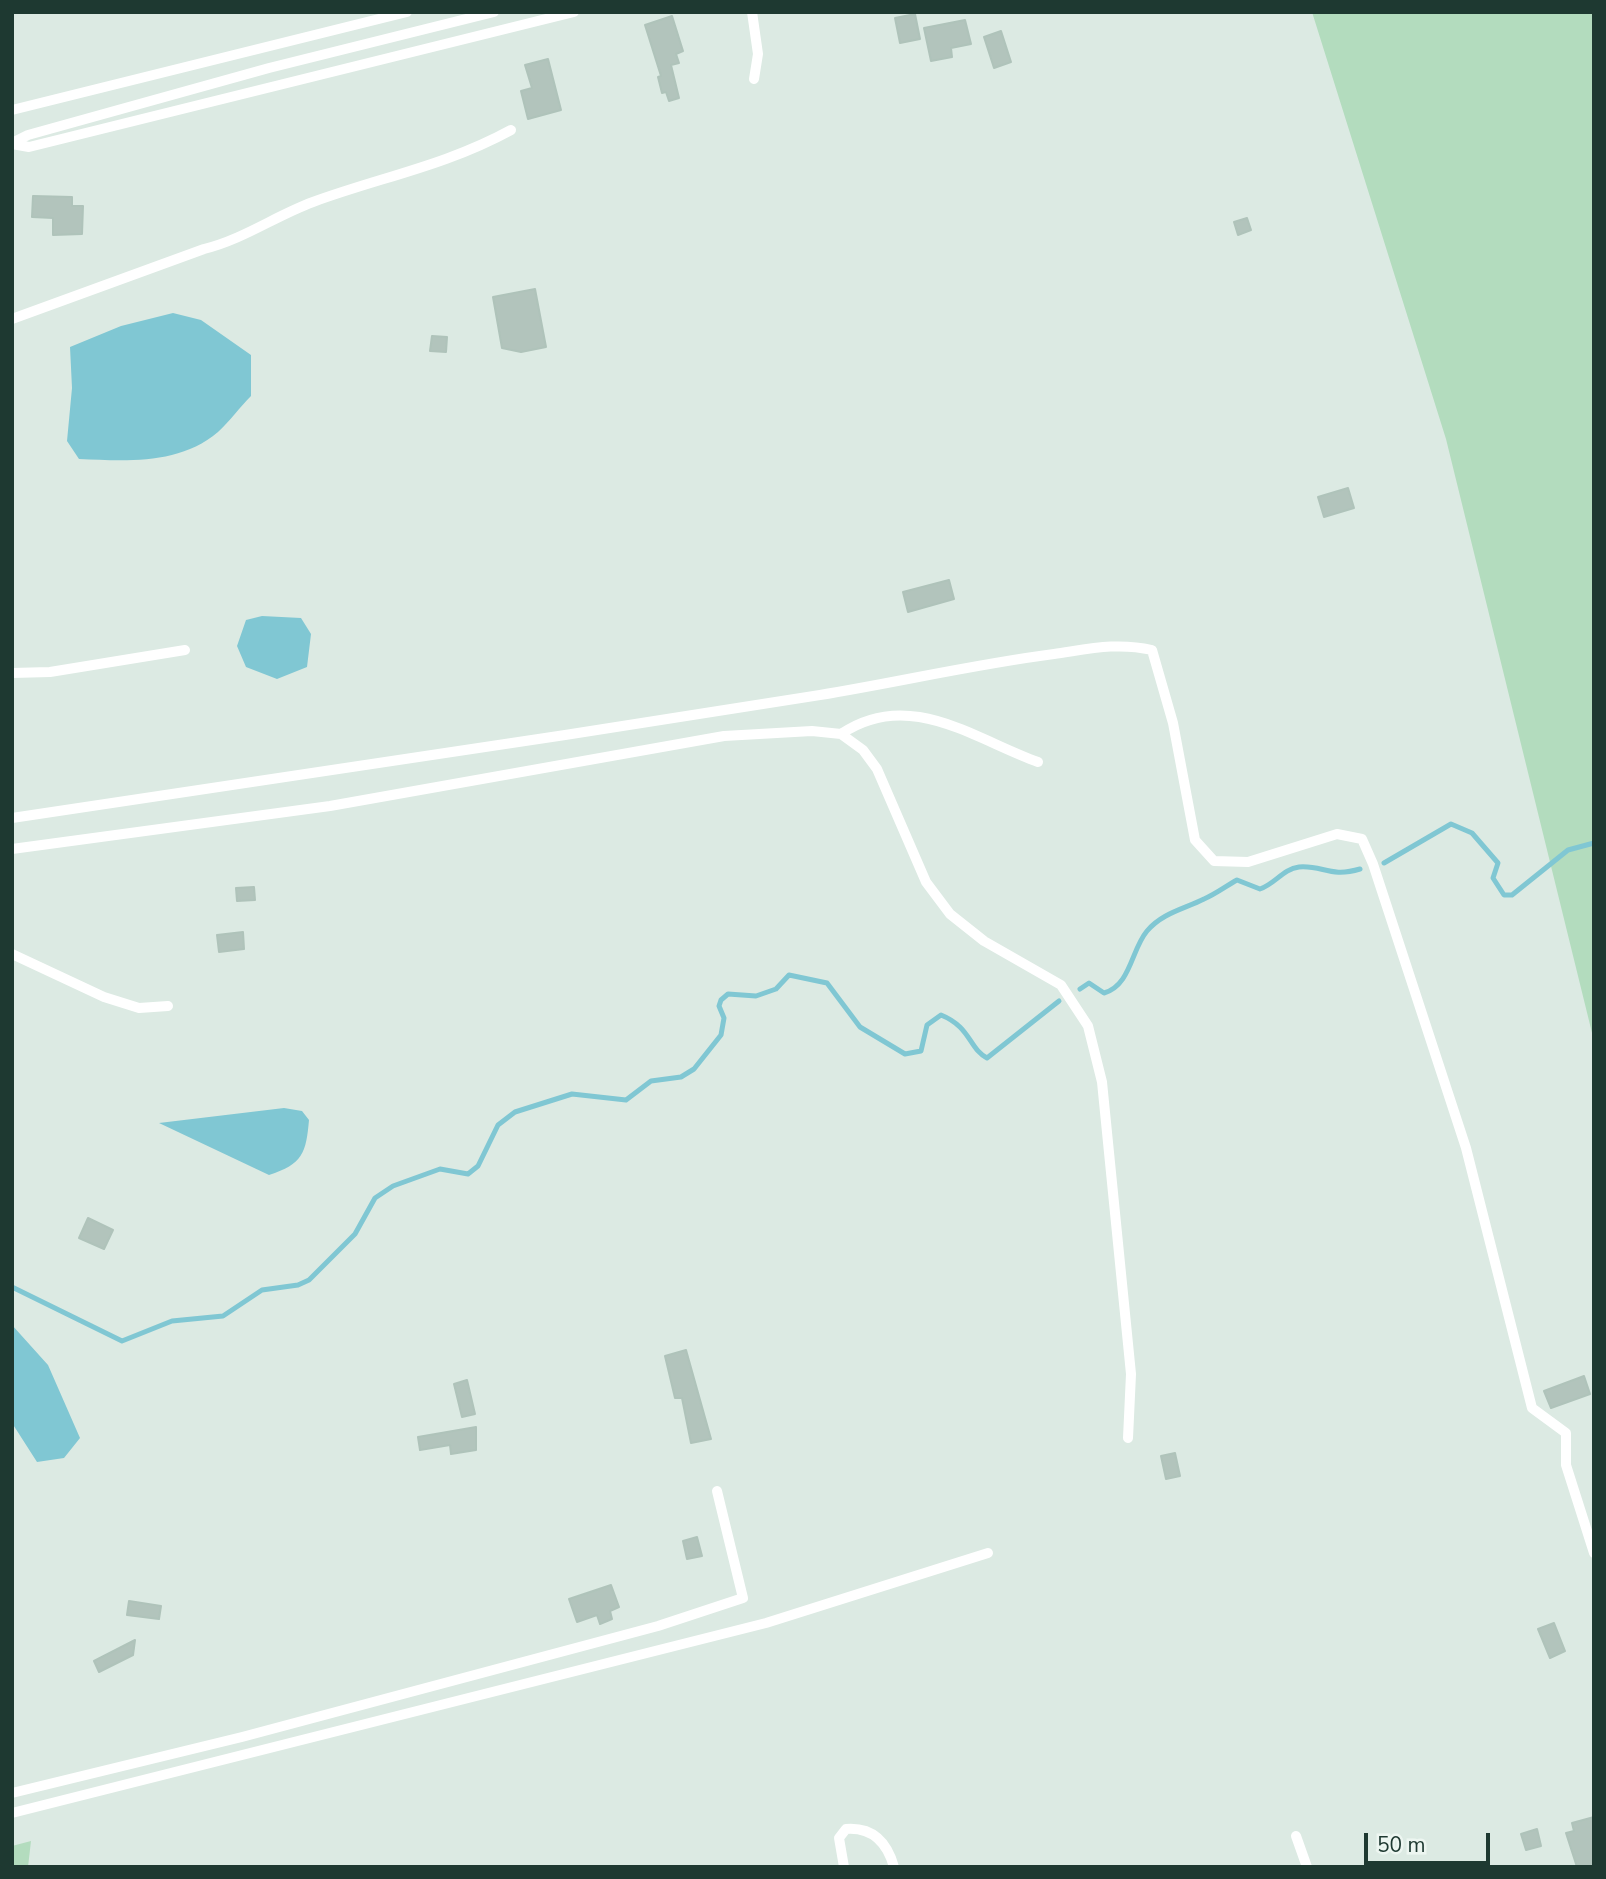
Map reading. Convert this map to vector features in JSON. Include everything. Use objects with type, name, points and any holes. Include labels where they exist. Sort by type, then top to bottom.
[{"type":"lane","points":[[12,110],[407,12]]},
{"type":"lane","points":[[12,144],[28,135],[270,68],[403,37],[494,12]]},
{"type":"lane","points":[[12,144],[29,147],[574,12]]},
{"type":"lane","points":[[752,12],[758,54],[754,79]]},
{"type":"lane","points":[[12,319],[204,249],[232,242],[300,208],[449,160],[511,130]]},
{"type":"lane","points":[[12,818],[171,792],[441,755],[822,695],[992,662],[1129,644],[1152,650],[1173,723],[1195,840],[1214,860],[1248,862],[1337,834],[1362,839],[1373,864],[1466,1148],[1532,1408],[1566,1433],[1566,1465],[1594,1553]]},
{"type":"lane","points":[[12,673],[50,673],[185,650]]},
{"type":"lane","points":[[841,734],[858,722],[928,716],[1038,762]]},
{"type":"lane","points":[[12,849],[330,806],[724,736],[812,730],[841,734],[863,750],[877,769],[926,882],[950,914],[984,941],[1060,985],[1088,1026],[1102,1082],[1130,1361],[1128,1438]]},
{"type":"lane","points":[[12,954],[104,997],[139,1008],[168,1006]]},
{"type":"lane","points":[[12,1793],[331,1713],[658,1626],[743,1598],[717,1491]]},
{"type":"lane","points":[[12,1813],[766,1623],[988,1553]]},
{"type":"lane","points":[[844,1867],[839,1838],[846,1829],[862,1828],[882,1843],[894,1867]]},
{"type":"lane","points":[[1296,1836],[1307,1867]]},
{"type":"green space","points":[[1312,12],[1594,12],[1594,1041],[1446,439]]},
{"type":"green space","points":[[31,1841],[28,1867],[12,1867],[12,1846]]},
{"type":"water","points":[[173,313],[201,320],[251,355],[251,396],[218,432],[187,450],[152,459],[79,459],[67,441],[72,388],[70,347],[121,326]]},
{"type":"water","points":[[262,616],[301,618],[311,634],[307,667],[277,679],[246,667],[237,646],[246,620]]},
{"type":"water","points":[[284,1108],[302,1111],[309,1120],[306,1141],[301,1156],[296,1161],[269,1175],[159,1123]]},
{"type":"water","points":[[12,1325],[48,1365],[80,1438],[64,1458],[37,1462],[12,1423]]},
{"type":"building","points":[[915,14],[920,39],[900,43],[895,18]]},
{"type":"building","points":[[672,16],[683,51],[676,54],[679,63],[671,65],[679,98],[669,101],[666,92],[662,93],[658,77],[661,76],[645,25]]},
{"type":"building","points":[[965,20],[971,44],[951,48],[952,57],[931,61],[924,28]]},
{"type":"building","points":[[1001,31],[1011,62],[994,68],[984,37]]},
{"type":"building","points":[[548,59],[561,110],[528,119],[521,91],[532,88],[525,65]]},
{"type":"building","points":[[33,196],[72,197],[72,206],[83,206],[82,234],[53,235],[53,218],[32,217]]},
{"type":"building","points":[[1247,218],[1251,230],[1238,235],[1234,222]]},
{"type":"building","points":[[535,289],[546,347],[521,352],[502,348],[493,297]]},
{"type":"building","points":[[432,336],[447,337],[446,352],[430,351]]},
{"type":"building","points":[[1348,488],[1354,508],[1324,517],[1318,497]]},
{"type":"building","points":[[949,580],[954,599],[908,612],[903,592]]},
{"type":"building","points":[[254,887],[255,900],[237,901],[236,888]]},
{"type":"building","points":[[243,932],[244,949],[219,952],[217,935]]},
{"type":"building","points":[[88,1218],[113,1230],[104,1249],[79,1238]]},
{"type":"building","points":[[686,1350],[711,1439],[691,1443],[682,1398],[675,1398],[665,1356]]},
{"type":"building","points":[[1584,1376],[1590,1394],[1551,1408],[1544,1391]]},
{"type":"building","points":[[467,1380],[475,1414],[462,1417],[454,1384]]},
{"type":"building","points":[[476,1427],[476,1450],[451,1454],[450,1445],[420,1450],[418,1437]]},
{"type":"building","points":[[1175,1453],[1180,1476],[1166,1479],[1161,1456]]},
{"type":"building","points":[[697,1537],[702,1556],[687,1559],[683,1541]]},
{"type":"building","points":[[611,1585],[619,1607],[610,1611],[612,1619],[600,1624],[597,1615],[577,1622],[569,1599]]},
{"type":"building","points":[[129,1601],[161,1606],[159,1619],[127,1615]]},
{"type":"building","points":[[1554,1623],[1565,1651],[1550,1658],[1538,1629]]},
{"type":"building","points":[[135,1640],[133,1655],[99,1672],[94,1661]]},
{"type":"building","points":[[1594,1817],[1594,1867],[1577,1867],[1566,1833],[1574,1831],[1572,1823]]},
{"type":"building","points":[[1537,1829],[1541,1846],[1526,1850],[1521,1834]]},
{"type":"waterway","points":[[1384,863],[1451,824],[1472,833],[1498,863],[1493,878],[1504,895],[1512,895],[1568,850],[1594,843]]},
{"type":"waterway","points":[[1080,989],[1089,983],[1104,993],[1113,989],[1120,983],[1142,939],[1153,925],[1237,880],[1260,889],[1293,868],[1334,872],[1360,869]]},
{"type":"waterway","points":[[12,1287],[122,1341],[172,1321],[223,1316],[262,1290],[298,1285],[309,1280],[355,1234],[375,1198],[393,1186],[440,1169],[468,1174],[478,1166],[498,1125],[515,1112],[572,1094],[626,1100],[651,1081],[681,1077],[694,1069],[721,1035],[724,1018],[719,1006],[721,1000],[728,994],[756,996],[776,989],[789,975],[827,983],[860,1027],[905,1054],[921,1051],[927,1025],[941,1015],[958,1026],[976,1049],[987,1058],[1059,1001]]}]
